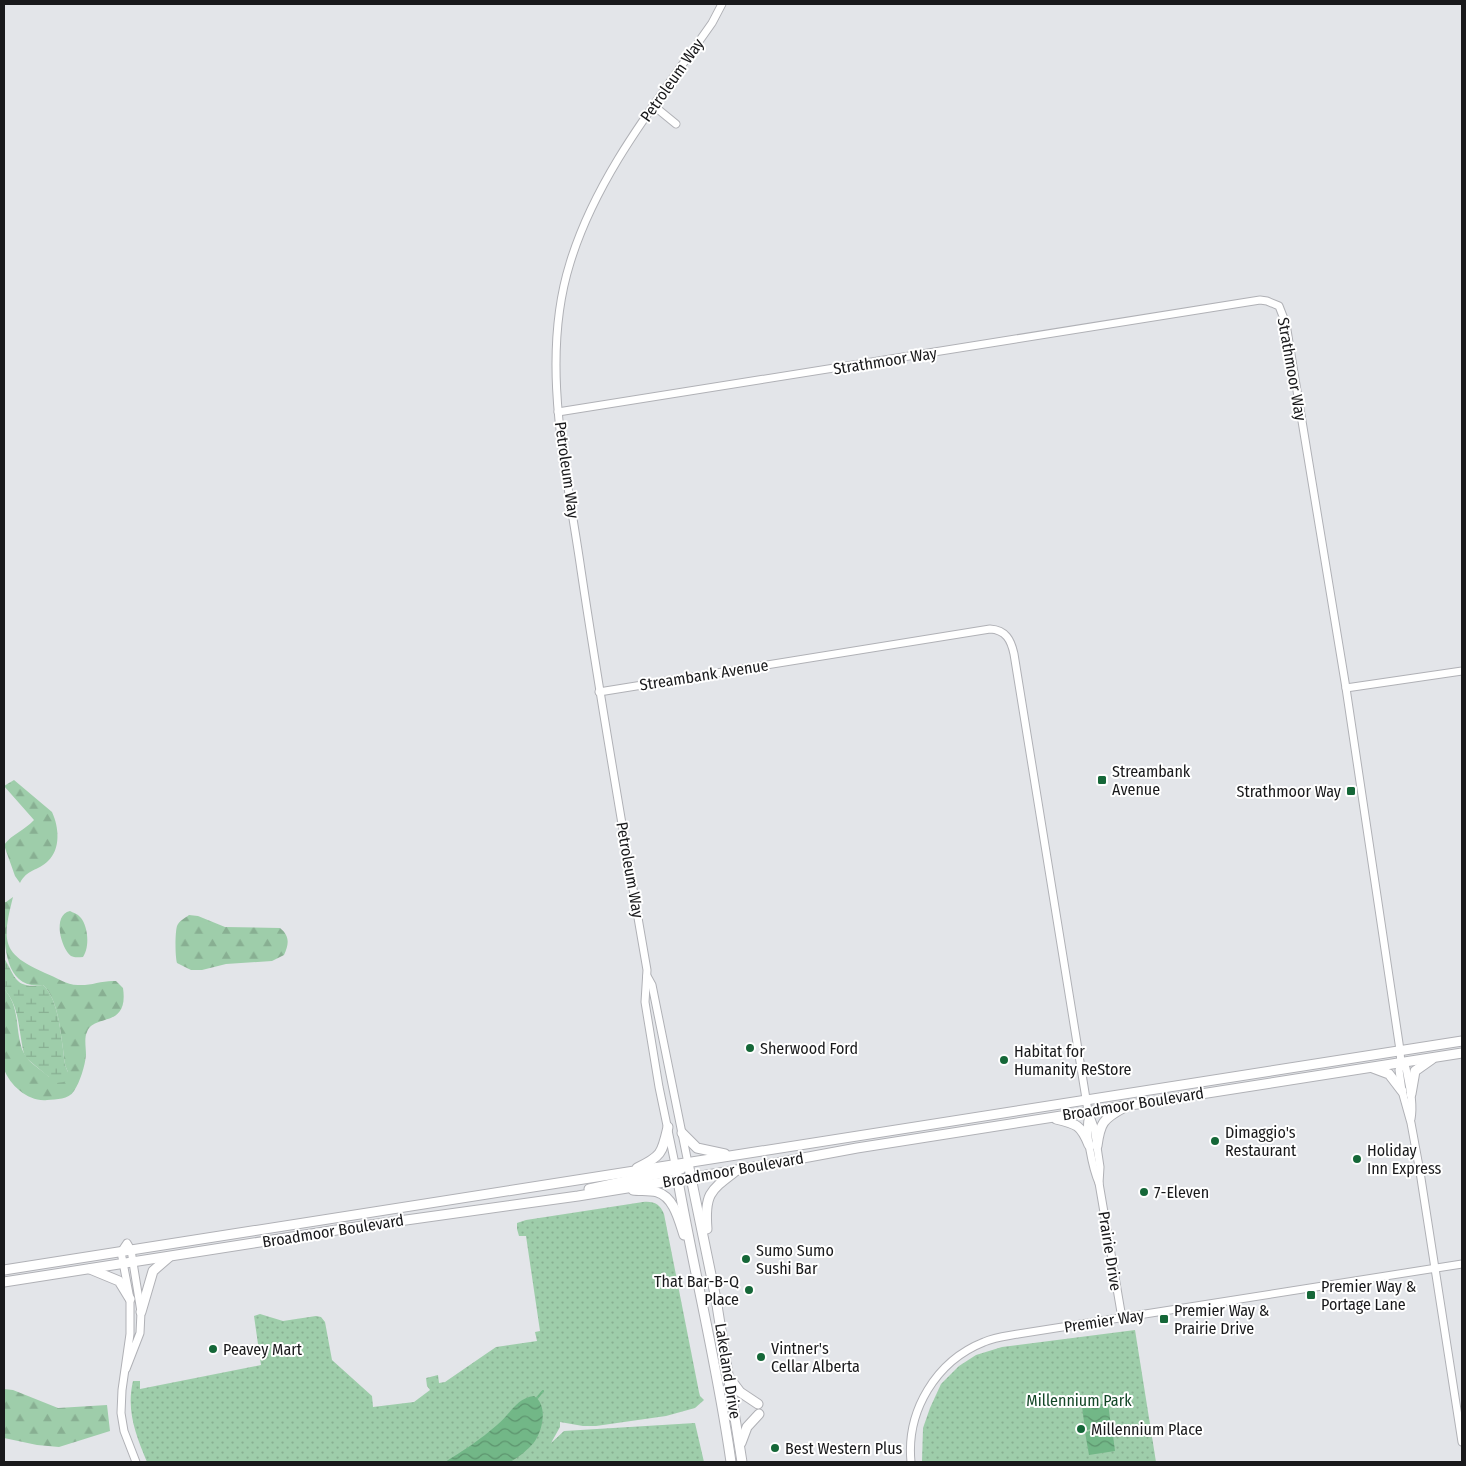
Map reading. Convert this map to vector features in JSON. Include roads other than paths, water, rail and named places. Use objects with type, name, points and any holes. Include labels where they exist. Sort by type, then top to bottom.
[{"type":"main road","name":"Broadmoor Boulevard","points":[[4,1282],[375,1224],[578,1196],[622,1188],[676,1171],[688,1163],[1462,1041]]},
{"type":"main road","name":"Broadmoor Boulevard","points":[[4,1270],[628,1172],[676,1171],[691,1176],[738,1170],[857,1148],[1051,1118],[1089,1114],[1128,1105],[1370,1067],[1401,1064],[1462,1052]]},
{"type":"main road","points":[[1370,1067],[1389,1074],[1406,1093],[1415,1071],[1434,1057]]},
{"type":"main road","points":[[1093,1146],[1102,1122],[1108,1116],[1128,1105]]},
{"type":"main road","points":[[1051,1118],[1078,1126],[1093,1146]]},
{"type":"main road","points":[[628,1172],[658,1157],[664,1145],[668,1127]]},
{"type":"main road","points":[[682,1132],[697,1148],[738,1155]]},
{"type":"main road","name":"Lakeland Drive","points":[[688,1163],[710,1266],[730,1378],[742,1462]]},
{"type":"main road","points":[[710,1266],[706,1203],[714,1188],[738,1170]]},
{"type":"main road","points":[[578,1196],[592,1188],[676,1171]]},
{"type":"main road","name":"Lakeland Drive","points":[[676,1171],[702,1296],[725,1418],[731,1462]]},
{"type":"main road","points":[[622,1188],[660,1192],[674,1207],[681,1224],[702,1296]]},
{"type":"main road","points":[[141,1312],[153,1271],[170,1256]]},
{"type":"main road","points":[[90,1268],[119,1281],[130,1300]]},
{"type":"main road","points":[[730,1378],[740,1392],[758,1404]]},
{"type":"main road","points":[[740,1446],[747,1426],[759,1414]]},
{"type":"street","name":"Petroleum Way","points":[[676,1171],[659,1087],[645,1002],[647,970],[599,692],[558,412],[557,336],[559,316],[570,264],[592,209],[615,164],[712,23],[722,4]]},
{"type":"street","points":[[654,106],[676,124]]},
{"type":"street","name":"Strathmoor Way","points":[[558,412],[1267,301],[1279,306],[1286,324],[1346,688],[1401,1064]]},
{"type":"street","name":"Streambank Avenue","points":[[599,692],[990,629],[1003,632],[1009,639],[1014,654],[1089,1114]]},
{"type":"street","points":[[1346,688],[1462,671]]},
{"type":"street","name":"Petroleum Way","points":[[646,976],[652,985],[688,1163]]},
{"type":"street","points":[[1401,1064],[1406,1068],[1406,1093],[1413,1109],[1411,1122],[1462,1442]]},
{"type":"street","name":"Prairie Drive","points":[[1089,1114],[1094,1127],[1093,1146],[1100,1167],[1099,1183],[1122,1318]]},
{"type":"street","points":[[126,1369],[140,1333],[141,1312],[131,1250]]},
{"type":"street","points":[[122,1252],[130,1300],[130,1334],[122,1390],[121,1413],[124,1431],[136,1462]]},
{"type":"street","name":"Premier Way","points":[[911,1462],[910,1438],[922,1398],[940,1373],[964,1352],[985,1342],[997,1338],[1462,1264]]},
{"type":"water","points":[[534,1396],[543,1411],[542,1424],[535,1441],[520,1455],[510,1462],[445,1462],[491,1430],[522,1400]]},
{"type":"water","points":[[1108,1403],[1111,1426],[1085,1430],[1082,1406]]},
{"type":"water","points":[[1112,1428],[1115,1451],[1089,1455],[1085,1432]]},
{"type":"waterway","points":[[537,1398],[543,1391]]},
{"type":"place","name":"Streambank Avenue","points":[[1102,780]]},
{"type":"place","name":"Strathmoor Way","points":[[1351,791]]},
{"type":"place","name":"Sherwood Ford","points":[[750,1048]]},
{"type":"place","name":"Habitat for Humanity ReStore","points":[[1004,1060]]},
{"type":"place","name":"Dimaggio's Restaurant","points":[[1215,1141]]},
{"type":"place","name":"Holiday Inn Express","points":[[1357,1159]]},
{"type":"place","name":"7-Eleven","points":[[1144,1192]]},
{"type":"place","name":"Sumo Sumo Sushi Bar","points":[[746,1259]]},
{"type":"place","name":"That Bar-B-Q Place","points":[[749,1290]]},
{"type":"place","name":"Premier Way & Portage Lane","points":[[1311,1295]]},
{"type":"place","name":"Premier Way & Prairie Drive","points":[[1164,1319]]},
{"type":"place","name":"Peavey Mart","points":[[213,1349]]},
{"type":"place","name":"Vintner's Cellar Alberta","points":[[761,1357]]},
{"type":"place","name":"Millennium Place","points":[[1081,1429]]},
{"type":"place","name":"Best Western Plus","points":[[775,1448]]},
{"type":"park label","name":"Millennium Park","points":[[1079,1400]]}]
